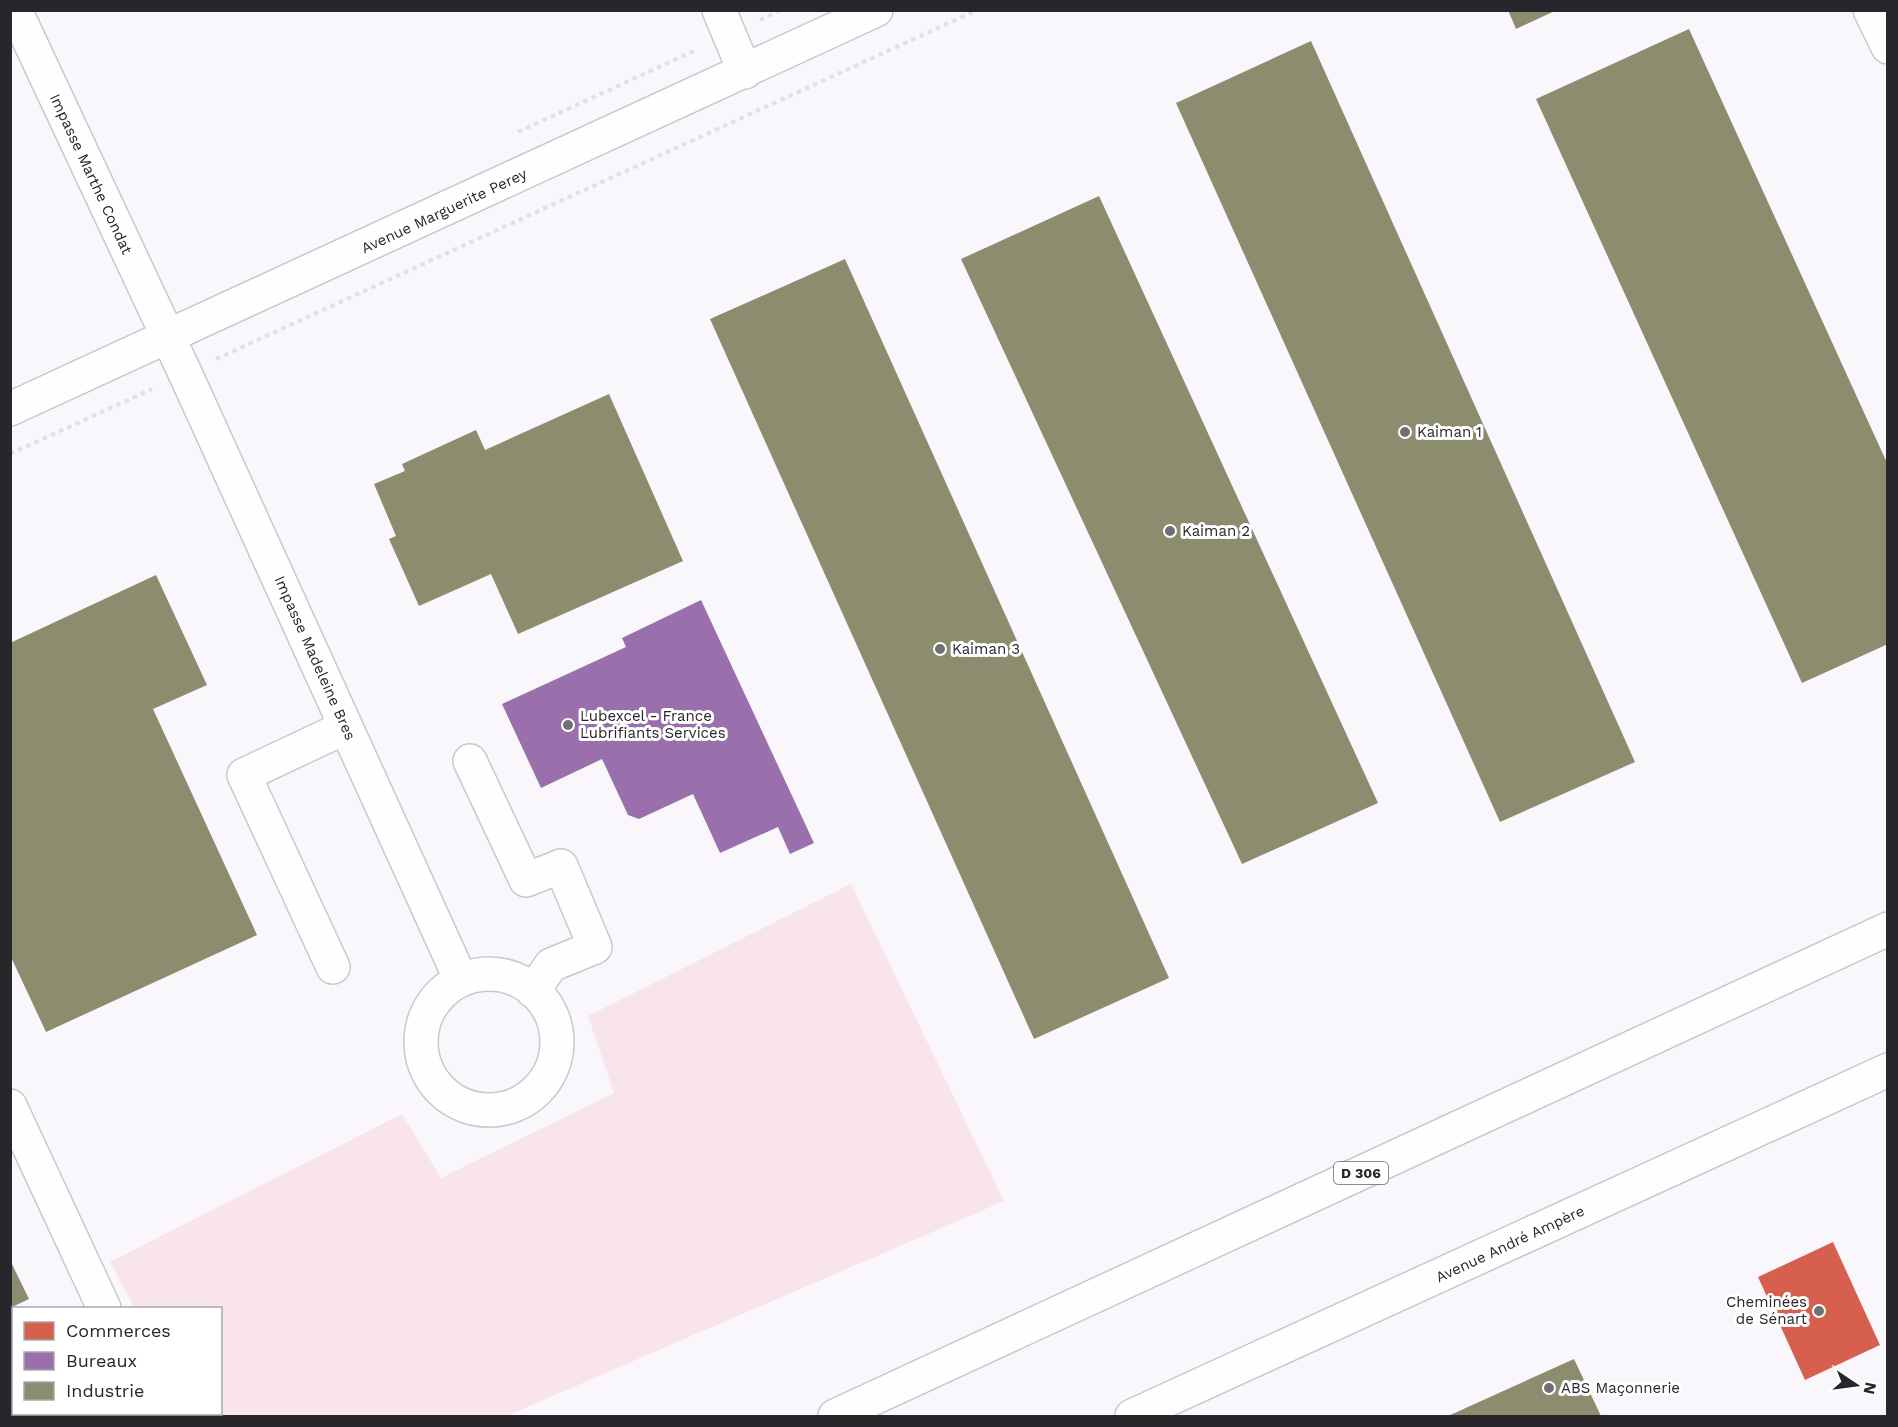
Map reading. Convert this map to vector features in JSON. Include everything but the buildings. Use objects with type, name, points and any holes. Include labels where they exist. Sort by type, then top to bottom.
[{"type":"street","name":"Impasse Marthe Condat","points":[[15,10],[168,337]]},
{"type":"street","points":[[718,10],[746,72]]},
{"type":"street","name":"Avenue Marguerite Perey","points":[[10,409],[746,72],[876,10]]},
{"type":"street","points":[[1870,10],[1887,47]]},
{"type":"street","name":"Impasse Madeleine Bres","points":[[168,337],[461,980]]},
{"type":"street","points":[[333,967],[243,775],[346,727]]},
{"type":"street","points":[[470,761],[526,880],[561,866],[595,947],[551,965],[533,991]]},
{"type":"street","name":"D 306","points":[[836,1416],[1887,929]]},
{"type":"street","points":[[480,975],[499,975],[517,980],[533,991],[546,1006],[554,1024],[557,1042],[554,1062],[546,1079],[533,1094],[517,1104],[498,1110],[479,1110],[460,1104],[444,1093],[431,1079],[423,1061],[421,1042],[423,1023],[432,1005],[444,991],[461,980],[480,975]]},
{"type":"street","name":"Avenue André Ampère","points":[[1132,1416],[1887,1070]]},
{"type":"street","points":[[10,1106],[104,1307]]},
{"type":"path","points":[[10,454],[976,10]]},
{"type":"shaded area","points":[[851,884],[1004,1201],[506,1416],[193,1416],[222,1415],[222,1307],[134,1307],[110,1262],[402,1114],[441,1178],[614,1093],[588,1016]]},
{"type":"place","name":"Kaiman 1","points":[[1405,432]]},
{"type":"place","name":"Kaiman 2","points":[[1170,531]]},
{"type":"place","name":"Kaiman 3","points":[[940,649]]},
{"type":"place","name":"Lubexcel - France Lubrifiants Services","points":[[568,725]]},
{"type":"place","name":"Cheminées de Sénart","points":[[1819,1311]]},
{"type":"place","name":"ABS Maçonnerie","points":[[1549,1388]]}]
